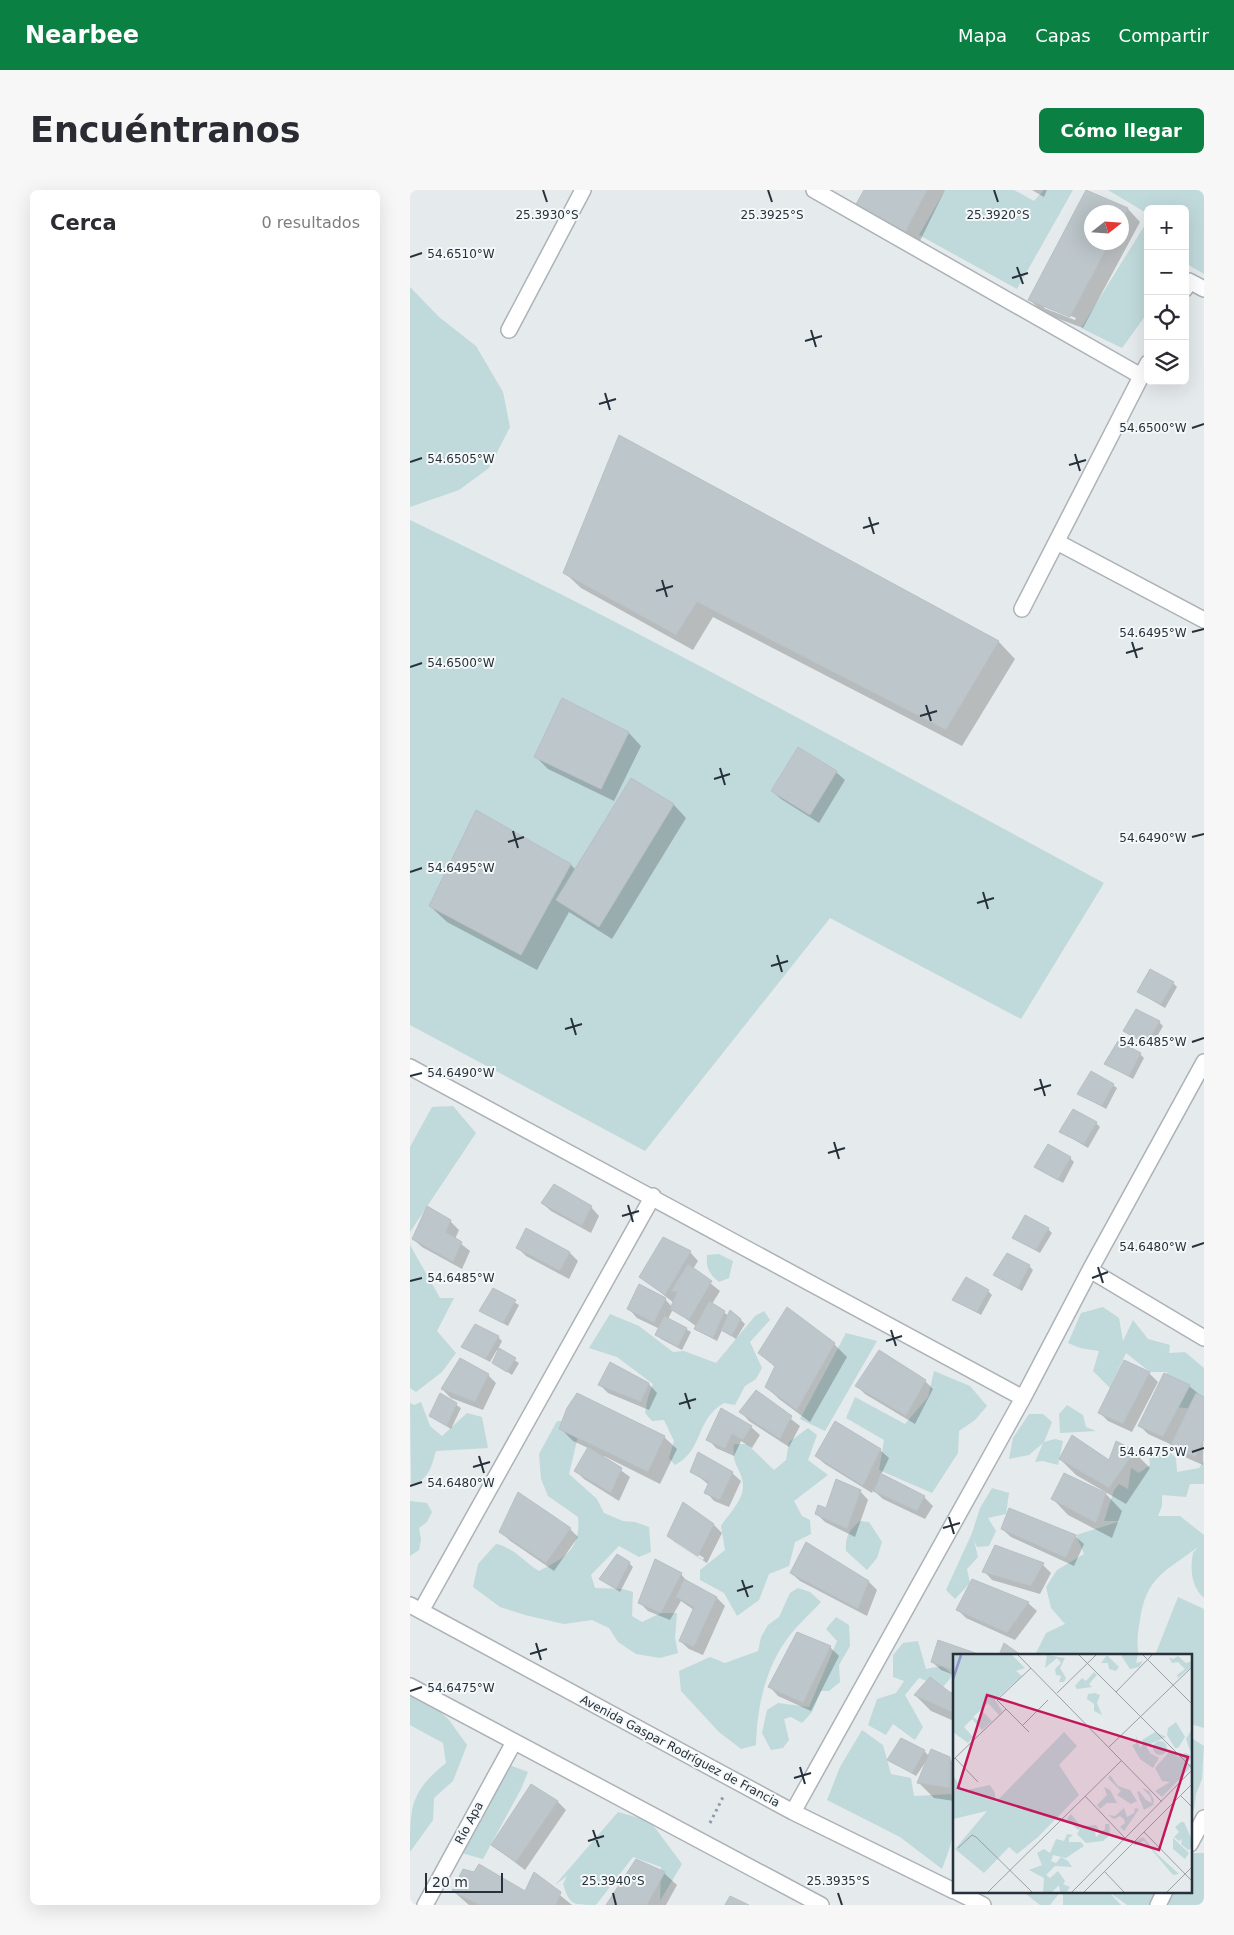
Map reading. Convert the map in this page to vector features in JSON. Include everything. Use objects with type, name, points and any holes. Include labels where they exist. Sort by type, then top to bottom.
[{"type":"street","points":[[509,330],[583,190]]},
{"type":"street","points":[[814,190],[1144,369],[1022,609]]},
{"type":"street","points":[[1189,283],[1190,281],[1204,289]]},
{"type":"street","points":[[1057,542],[1204,620]]},
{"type":"street","points":[[793,1812],[1023,1398],[1090,1270],[1204,1062]]},
{"type":"street","points":[[410,1067],[653,1196],[1023,1398]]},
{"type":"street","points":[[416,1608],[653,1196]]},
{"type":"street","points":[[1090,1270],[1204,1338]]},
{"type":"street","name":"Avenida Gaspar Rodríguez de Francia","points":[[416,1608],[793,1812],[953,1890]]},
{"type":"street","points":[[410,1686],[821,1905]]},
{"type":"street","name":"Río Apa","points":[[425,1905],[514,1742]]},
{"type":"street","points":[[1192,1840],[1204,1818]]},
{"type":"street","name":"Avenida Gaspar Rodríguez de Francia","points":[[957,1892],[983,1905]]},
{"type":"street","points":[[1158,1905],[1164,1892]]},
{"type":"path","points":[[700,1841],[732,1778]]},
{"type":"shaded area","points":[[945,190],[1014,190],[1034,201],[1044,190],[1073,190],[1017,289],[919,235]]},
{"type":"shaded area","points":[[1108,190],[1204,190],[1204,274],[1189,265],[1189,205],[1144,205],[1144,212]]},
{"type":"shaded area","points":[[1144,226],[1144,318],[1122,348],[1081,328]]},
{"type":"shaded area","points":[[410,287],[439,317],[476,346],[503,392],[510,427],[489,468],[459,490],[410,507]]},
{"type":"shaded area","points":[[410,520],[673,652],[846,743],[1104,883],[1021,1019],[830,918],[645,1151],[410,1025]]},
{"type":"shaded area","points":[[453,1106],[476,1133],[410,1232],[410,1147],[432,1107]]},
{"type":"shaded area","points":[[410,1245],[440,1298],[454,1298],[437,1331],[456,1353],[442,1372],[416,1392],[410,1388]]},
{"type":"shaded area","points":[[719,1254],[733,1261],[729,1278],[719,1282],[709,1270],[707,1255]]},
{"type":"shaded area","points":[[1103,1307],[1119,1318],[1123,1341],[1133,1320],[1148,1339],[1170,1345],[1169,1353],[1185,1352],[1204,1368],[1204,1396],[1196,1409],[1162,1406],[1167,1372],[1150,1372],[1126,1353],[1110,1388],[1093,1371],[1099,1351],[1080,1348],[1068,1343],[1081,1313]]},
{"type":"shaded area","points":[[764,1311],[770,1320],[750,1342],[762,1368],[756,1379],[745,1386],[735,1405],[724,1403],[708,1417],[691,1451],[675,1465],[669,1458],[674,1441],[664,1420],[652,1421],[645,1413],[653,1384],[617,1357],[589,1348],[610,1314],[639,1326],[673,1352],[684,1351],[716,1363],[755,1316]]},
{"type":"shaded area","points":[[846,1333],[877,1341],[825,1431],[800,1419]]},
{"type":"shaded area","points":[[934,1371],[970,1386],[987,1406],[975,1420],[959,1431],[958,1453],[932,1493],[879,1470],[884,1440],[846,1418],[855,1397],[905,1424],[928,1397]]},
{"type":"shaded area","points":[[421,1402],[430,1426],[442,1436],[467,1413],[482,1417],[488,1448],[436,1451],[428,1473],[422,1480],[411,1487],[410,1403],[414,1405]]},
{"type":"shaded area","points":[[1067,1405],[1083,1415],[1086,1427],[1096,1431],[1060,1433],[1059,1414]]},
{"type":"shaded area","points":[[1029,1414],[1043,1414],[1052,1422],[1044,1442],[1055,1439],[1063,1441],[1058,1465],[1043,1461],[1035,1462],[1043,1443],[1029,1455],[1009,1459],[1013,1438]]},
{"type":"shaded area","points":[[557,1421],[568,1421],[578,1436],[569,1474],[597,1499],[604,1513],[623,1521],[635,1522],[649,1527],[651,1552],[639,1557],[619,1546],[591,1575],[595,1588],[623,1589],[633,1592],[632,1616],[642,1622],[661,1613],[677,1613],[675,1638],[678,1653],[660,1658],[636,1654],[618,1642],[609,1628],[592,1620],[564,1624],[525,1615],[500,1607],[473,1587],[478,1564],[496,1544],[513,1551],[539,1571],[563,1557],[574,1545],[577,1538],[578,1517],[548,1496],[541,1479],[539,1454]]},
{"type":"shaded area","points":[[808,1428],[817,1435],[808,1460],[828,1475],[794,1501],[802,1516],[810,1520],[811,1534],[795,1542],[789,1566],[769,1574],[759,1600],[737,1616],[724,1593],[700,1580],[700,1570],[725,1550],[721,1526],[735,1507],[743,1491],[741,1475],[734,1458],[734,1444],[747,1444],[774,1470],[786,1460],[789,1442]]},
{"type":"shaded area","points":[[1163,1445],[1176,1458],[1177,1472],[1199,1468],[1204,1461],[1204,1484],[1190,1484],[1186,1497],[1162,1495],[1162,1506],[1158,1516],[1180,1516],[1204,1535],[1204,1598],[1196,1588],[1192,1577],[1193,1553],[1198,1547],[1159,1576],[1147,1594],[1137,1642],[1139,1654],[1036,1654],[1046,1633],[1065,1624],[1051,1608],[1046,1587],[1057,1570],[1084,1554],[1076,1535],[1121,1521],[1104,1521],[1114,1490],[1119,1484],[1128,1489],[1131,1468],[1139,1473],[1150,1465],[1149,1457]]},
{"type":"shaded area","points":[[992,1488],[1009,1493],[1006,1514],[988,1518],[996,1531],[989,1546],[977,1547],[974,1540],[978,1557],[967,1569],[970,1583],[955,1599],[946,1590],[972,1533],[980,1508]]},
{"type":"shaded area","points":[[410,1501],[427,1503],[432,1512],[427,1522],[419,1528],[421,1539],[419,1550],[410,1556]]},
{"type":"shaded area","points":[[860,1521],[869,1522],[882,1542],[877,1558],[867,1570],[846,1551],[848,1534]]},
{"type":"shaded area","points":[[798,1588],[810,1592],[821,1602],[795,1629],[779,1651],[768,1676],[760,1703],[756,1745],[741,1749],[719,1732],[681,1691],[679,1671],[710,1657],[725,1663],[758,1651],[761,1637],[768,1625],[779,1617],[790,1593]]},
{"type":"shaded area","points":[[1178,1597],[1204,1609],[1204,1728],[1192,1725],[1192,1654],[1155,1654]]},
{"type":"shaded area","points":[[836,1617],[849,1625],[850,1646],[839,1665],[840,1682],[829,1691],[821,1691],[812,1712],[802,1723],[791,1717],[784,1719],[789,1740],[783,1748],[771,1750],[762,1733],[767,1710],[778,1703],[809,1707],[837,1641],[826,1629]]},
{"type":"shaded area","points":[[918,1641],[926,1669],[942,1666],[953,1675],[943,1687],[919,1678],[905,1695],[923,1727],[915,1740],[893,1724],[886,1735],[868,1725],[877,1699],[896,1693],[904,1681],[893,1677],[893,1655],[903,1643]]},
{"type":"shaded area","points":[[420,1692],[449,1720],[467,1745],[453,1781],[434,1798],[433,1820],[410,1852],[414,1801],[425,1783],[446,1763],[443,1743],[410,1725],[410,1693]]},
{"type":"shaded area","points":[[862,1730],[883,1745],[891,1774],[911,1778],[914,1796],[951,1794],[953,1832],[942,1869],[900,1837],[827,1800],[840,1767]]},
{"type":"shaded area","points":[[1192,1738],[1204,1746],[1202,1779],[1196,1794],[1194,1810],[1192,1810]]},
{"type":"shaded area","points":[[507,1764],[528,1772],[521,1789],[483,1859],[454,1851]]},
{"type":"shaded area","points":[[618,1812],[650,1821],[682,1864],[660,1901],[661,1867],[633,1857],[596,1905],[577,1904],[570,1900],[563,1884],[567,1876],[555,1885]]},
{"type":"shaded area","points":[[1192,1853],[1204,1853],[1204,1905],[1163,1905],[1161,1892],[1192,1892]]},
{"type":"shaded area","points":[[1023,1892],[1060,1892],[1050,1905],[1040,1905]]},
{"type":"shaded area","points":[[1063,1892],[1109,1892],[1121,1905],[1063,1905]]},
{"type":"shaded area","points":[[1109,1892],[1156,1892],[1150,1905],[1127,1905]]},
{"type":"building","points":[[864,190],[927,190],[904,235],[855,206]]},
{"type":"building","points":[[1086,190],[1121,205],[1084,205],[1084,250],[1106,250],[1070,317],[1028,300]]},
{"type":"building","points":[[619,435],[999,641],[946,730],[697,602],[676,635],[563,573]]},
{"type":"building","points":[[562,698],[629,732],[601,789],[534,757]]},
{"type":"building","points":[[798,747],[837,771],[810,815],[771,791]]},
{"type":"building","points":[[631,778],[674,804],[599,927],[556,900]]},
{"type":"building","points":[[476,810],[571,864],[521,955],[429,906]]},
{"type":"building","points":[[1150,969],[1174,982],[1161,1004],[1137,992]]},
{"type":"building","points":[[1136,1009],[1160,1021],[1147,1044],[1123,1031]]},
{"type":"building","points":[[1118,1041],[1141,1053],[1129,1076],[1104,1064]]},
{"type":"building","points":[[1091,1071],[1114,1084],[1102,1106],[1077,1094]]},
{"type":"building","points":[[1073,1109],[1097,1122],[1084,1144],[1059,1132]]},
{"type":"building","points":[[1048,1144],[1071,1157],[1058,1180],[1034,1167]]},
{"type":"building","points":[[554,1184],[592,1206],[582,1226],[541,1203]]},
{"type":"building","points":[[427,1206],[451,1220],[446,1232],[462,1242],[453,1262],[412,1239]]},
{"type":"building","points":[[1025,1215],[1049,1228],[1036,1250],[1012,1238]]},
{"type":"building","points":[[526,1228],[570,1252],[560,1271],[516,1248]]},
{"type":"building","points":[[663,1237],[691,1251],[665,1295],[639,1277]]},
{"type":"building","points":[[1007,1253],[1030,1265],[1018,1288],[993,1275]]},
{"type":"building","points":[[688,1264],[712,1281],[689,1320],[670,1309],[677,1292],[671,1291]]},
{"type":"building","points":[[966,1277],[989,1290],[977,1312],[952,1300]]},
{"type":"building","points":[[639,1284],[666,1298],[654,1323],[627,1309]]},
{"type":"building","points":[[493,1288],[516,1300],[503,1323],[479,1311]]},
{"type":"building","points":[[709,1301],[725,1311],[713,1338],[694,1329]]},
{"type":"building","points":[[787,1307],[835,1343],[797,1410],[765,1387],[775,1366],[758,1353]]},
{"type":"building","points":[[730,1310],[741,1319],[732,1336],[721,1330]]},
{"type":"building","points":[[664,1316],[687,1328],[678,1347],[655,1335]]},
{"type":"building","points":[[475,1324],[499,1336],[486,1359],[461,1347]]},
{"type":"building","points":[[499,1348],[516,1358],[507,1372],[492,1363]]},
{"type":"building","points":[[879,1350],[926,1380],[906,1416],[855,1386]]},
{"type":"building","points":[[460,1358],[489,1374],[475,1402],[441,1389]]},
{"type":"building","points":[[1124,1360],[1150,1372],[1123,1424],[1098,1413]]},
{"type":"building","points":[[610,1362],[649,1383],[641,1402],[598,1385]]},
{"type":"building","points":[[1164,1373],[1190,1385],[1163,1437],[1138,1426]]},
{"type":"building","points":[[756,1390],[792,1416],[780,1439],[739,1412]]},
{"type":"building","points":[[440,1393],[457,1403],[447,1426],[429,1416]]},
{"type":"building","points":[[577,1393],[665,1436],[648,1472],[559,1429],[567,1408]]},
{"type":"building","points":[[1196,1393],[1204,1397],[1204,1439],[1195,1457],[1170,1446]]},
{"type":"building","points":[[721,1408],[752,1426],[743,1440],[732,1434],[725,1449],[706,1440]]},
{"type":"building","points":[[835,1421],[881,1449],[863,1486],[815,1456]]},
{"type":"building","points":[[1072,1435],[1109,1460],[1116,1441],[1135,1451],[1109,1488],[1059,1459]]},
{"type":"building","points":[[588,1447],[622,1468],[611,1493],[574,1471]]},
{"type":"building","points":[[698,1452],[733,1472],[720,1500],[704,1493],[709,1482],[690,1472]]},
{"type":"building","points":[[1064,1473],[1106,1493],[1096,1523],[1051,1499]]},
{"type":"building","points":[[882,1474],[925,1496],[917,1511],[873,1491]]},
{"type":"building","points":[[836,1479],[861,1490],[847,1529],[815,1514],[818,1505],[826,1508]]},
{"type":"building","points":[[518,1492],[571,1528],[546,1563],[499,1532]]},
{"type":"building","points":[[683,1502],[714,1524],[698,1556],[667,1536]]},
{"type":"building","points":[[1009,1508],[1076,1535],[1066,1558],[1001,1529]]},
{"type":"building","points":[[806,1542],[869,1581],[858,1609],[790,1573]]},
{"type":"building","points":[[995,1545],[1044,1563],[1031,1586],[982,1572]]},
{"type":"building","points":[[617,1554],[630,1562],[616,1589],[599,1579]]},
{"type":"building","points":[[655,1559],[682,1573],[661,1613],[638,1603]]},
{"type":"building","points":[[684,1579],[717,1597],[694,1647],[679,1641],[694,1607],[676,1597]]},
{"type":"building","points":[[972,1579],[1029,1602],[1007,1633],[956,1610]]},
{"type":"building","points":[[797,1632],[831,1646],[803,1703],[768,1687]]},
{"type":"building","points":[[938,1640],[978,1654],[953,1654],[953,1670],[931,1662]]},
{"type":"building","points":[[1004,1643],[1020,1654],[999,1654]]},
{"type":"building","points":[[930,1677],[951,1693],[953,1692],[953,1713],[914,1695]]},
{"type":"building","points":[[901,1738],[925,1750],[912,1773],[887,1760]]},
{"type":"building","points":[[931,1749],[950,1757],[950,1788],[917,1783]]},
{"type":"building","points":[[531,1784],[558,1801],[516,1862],[491,1845]]},
{"type":"building","points":[[636,1859],[665,1872],[647,1905],[606,1905]]},
{"type":"building","points":[[479,1864],[525,1891],[534,1872],[561,1892],[556,1905],[479,1905],[452,1891],[463,1869],[474,1872]]},
{"type":"building","points":[[730,1896],[749,1905],[725,1905]]}]
